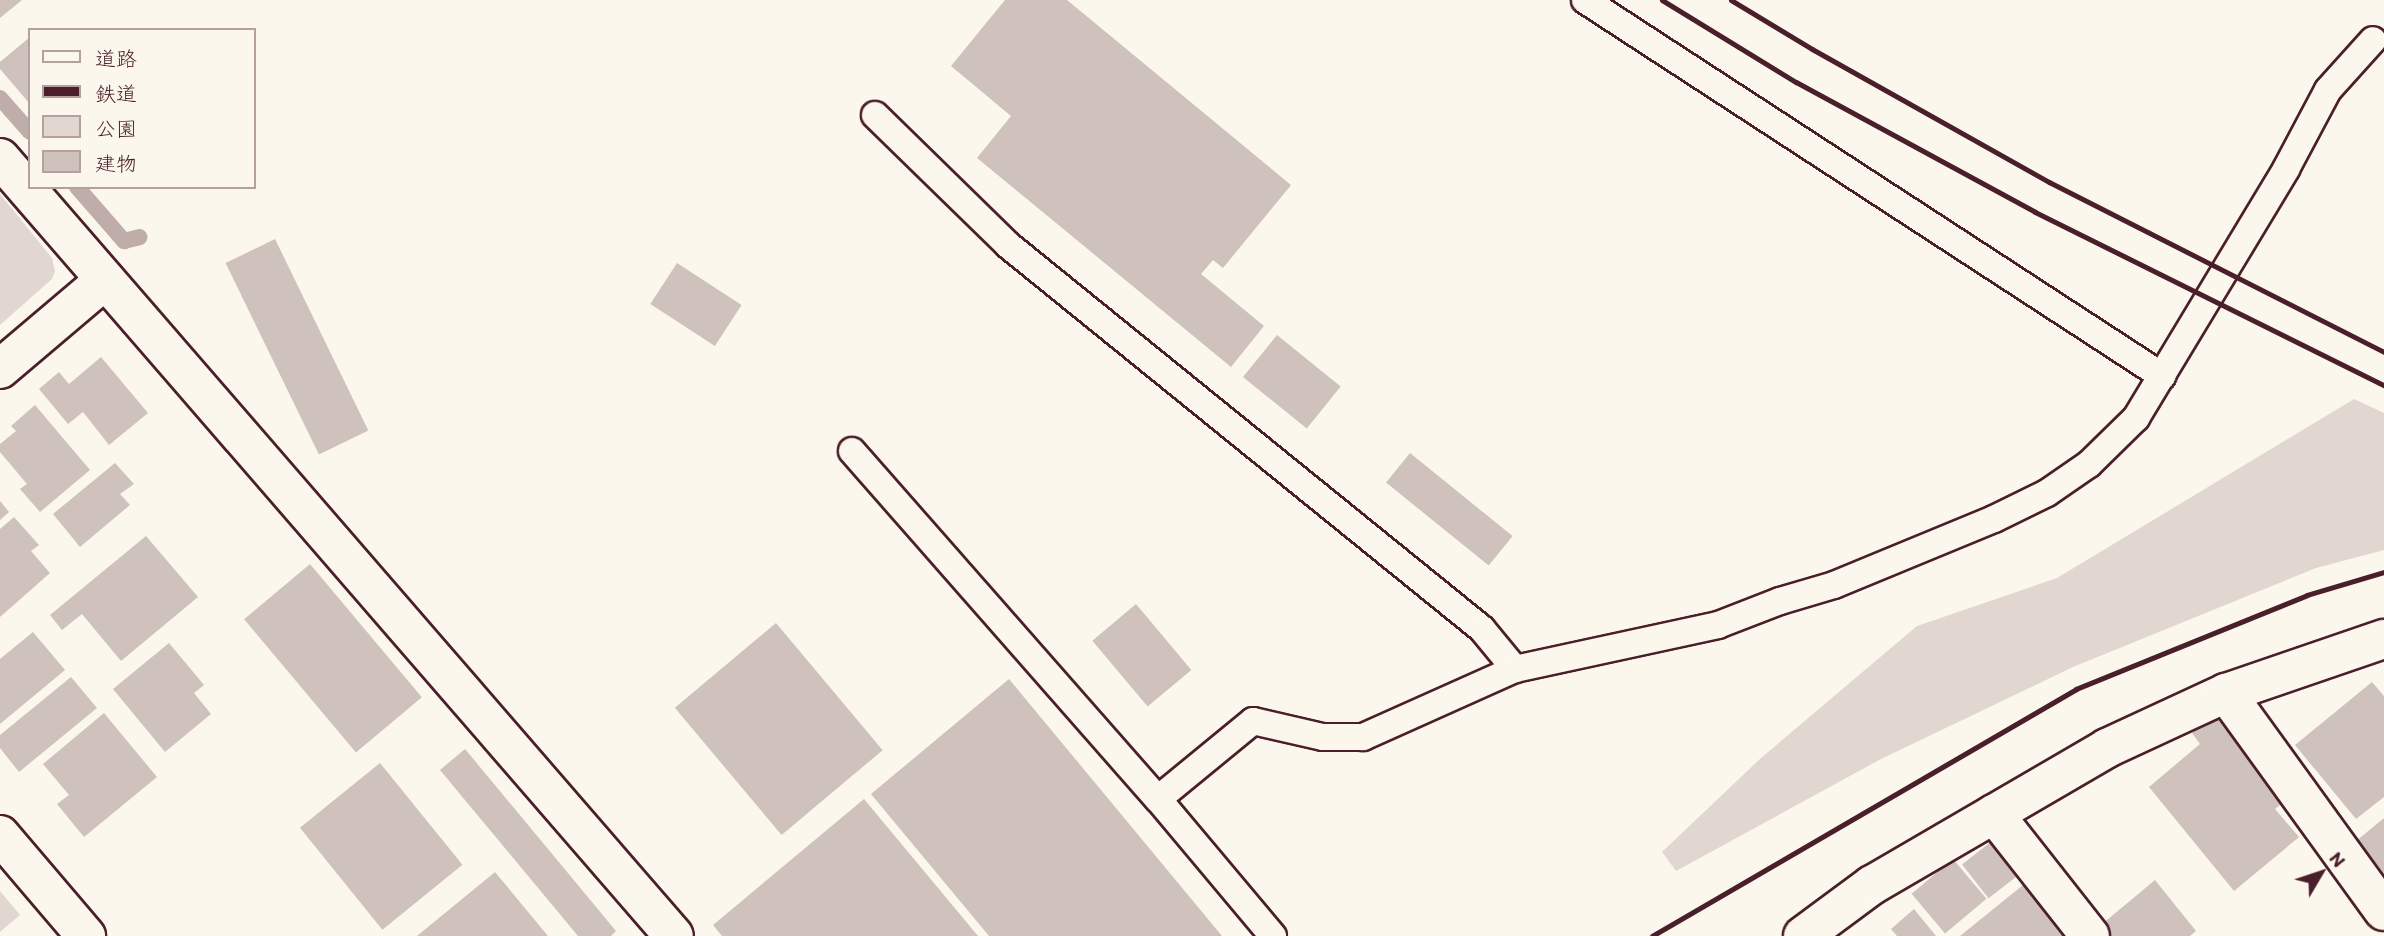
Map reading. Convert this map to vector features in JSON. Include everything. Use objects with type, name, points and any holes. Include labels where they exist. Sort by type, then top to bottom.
[{"type":"street","points":[[0,158],[674,936]]},
{"type":"street","points":[[0,369],[105,280]]},
{"type":"street","points":[[1803,936],[1872,885],[2107,748],[2226,693],[2384,639]]},
{"type":"street","points":[[2226,693],[2384,911]]},
{"type":"street","points":[[1994,814],[2090,936]]},
{"type":"street","points":[[0,835],[86,936]]},
{"type":"lane","points":[[1585,0],[2162,376]]},
{"type":"lane","points":[[1157,799],[1254,721],[1323,737],[1363,737],[1515,669],[1718,625],[1780,601],[1834,585],[1994,519],[2047,493],[2089,464],[2136,418],[2286,169],[2328,90],[2373,40]]},
{"type":"lane","points":[[875,115],[1008,245],[1482,629],[1515,669]]},
{"type":"lane","points":[[852,451],[1157,799],[1273,936]]},
{"type":"green space","points":[[0,194],[52,258],[55,271],[52,279],[0,325]]},
{"type":"green space","points":[[2354,399],[2384,413],[2384,550],[2316,568],[2073,667],[1881,759],[1676,871],[1662,852],[1761,758],[1917,626],[2057,578]]},
{"type":"green space","points":[[0,891],[20,915],[0,932]]},
{"type":"building","points":[[0,0],[22,0],[0,18]]},
{"type":"building","points":[[1005,0],[1067,0],[1291,185],[1223,268],[1213,260],[1201,274],[1264,326],[1231,367],[977,158],[1011,116],[951,66]]},
{"type":"building","points":[[28,39],[28,102],[0,69],[0,62]]},
{"type":"building","points":[[275,239],[368,430],[319,455],[226,263]]},
{"type":"building","points":[[677,263],[742,305],[715,346],[650,304]]},
{"type":"building","points":[[1277,335],[1341,387],[1307,429],[1243,377]]},
{"type":"building","points":[[101,357],[148,413],[109,445],[83,412],[68,424],[39,389],[59,372],[69,384]]},
{"type":"building","points":[[35,405],[90,470],[40,512],[20,489],[27,484],[0,452],[0,444],[16,431],[11,426]]},
{"type":"building","points":[[1410,453],[1513,536],[1489,566],[1386,483]]},
{"type":"building","points":[[115,463],[134,484],[120,494],[130,505],[80,547],[53,514]]},
{"type":"building","points":[[0,501],[9,512],[0,520]]},
{"type":"building","points":[[14,517],[39,545],[31,551],[50,573],[0,617],[0,529]]},
{"type":"building","points":[[146,536],[198,597],[121,661],[82,614],[62,630],[50,615]]},
{"type":"building","points":[[310,564],[422,697],[356,753],[244,619]]},
{"type":"building","points":[[1136,604],[1191,670],[1148,707],[1092,641]]},
{"type":"building","points":[[776,623],[883,750],[782,835],[675,708]]},
{"type":"building","points":[[33,632],[65,670],[0,724],[0,659]]},
{"type":"building","points":[[169,643],[204,685],[194,693],[211,714],[165,752],[113,689]]},
{"type":"building","points":[[71,677],[97,708],[19,772],[0,748],[0,735]]},
{"type":"building","points":[[1009,679],[1222,936],[989,936],[871,794]]},
{"type":"building","points":[[2372,682],[2384,696],[2384,797],[2356,819],[2295,745]]},
{"type":"building","points":[[2223,708],[2293,794],[2275,809],[2299,837],[2234,891],[2149,787],[2200,744],[2192,733]]},
{"type":"building","points":[[104,713],[157,777],[84,837],[57,804],[69,795],[43,764]]},
{"type":"building","points":[[465,749],[616,931],[611,936],[578,936],[440,770]]},
{"type":"building","points":[[380,763],[462,865],[382,930],[300,828]]},
{"type":"building","points":[[864,799],[978,936],[722,936],[713,925]]},
{"type":"building","points":[[2384,818],[2384,888],[2350,846]]},
{"type":"building","points":[[1992,841],[2018,875],[1989,898],[1962,864]]},
{"type":"building","points":[[1953,859],[1986,899],[1945,934],[1912,894]]},
{"type":"building","points":[[495,872],[548,936],[417,936]]},
{"type":"building","points":[[2155,880],[2196,931],[2190,936],[2109,936],[2101,925]]},
{"type":"building","points":[[2028,881],[2068,931],[2062,936],[1960,936]]},
{"type":"building","points":[[1914,909],[1936,936],[1897,936],[1891,929]]},
{"type":"waterway","points":[[0,98],[28,130]]},
{"type":"waterway","points":[[79,189],[124,241],[140,237]]},
{"type":"railway","points":[[1662,0],[1796,82],[2035,212],[2384,385]]},
{"type":"railway","points":[[1731,0],[1812,49],[2049,182],[2384,352]]},
{"type":"railway","points":[[1652,936],[2076,689],[2307,595],[2384,572]]}]
